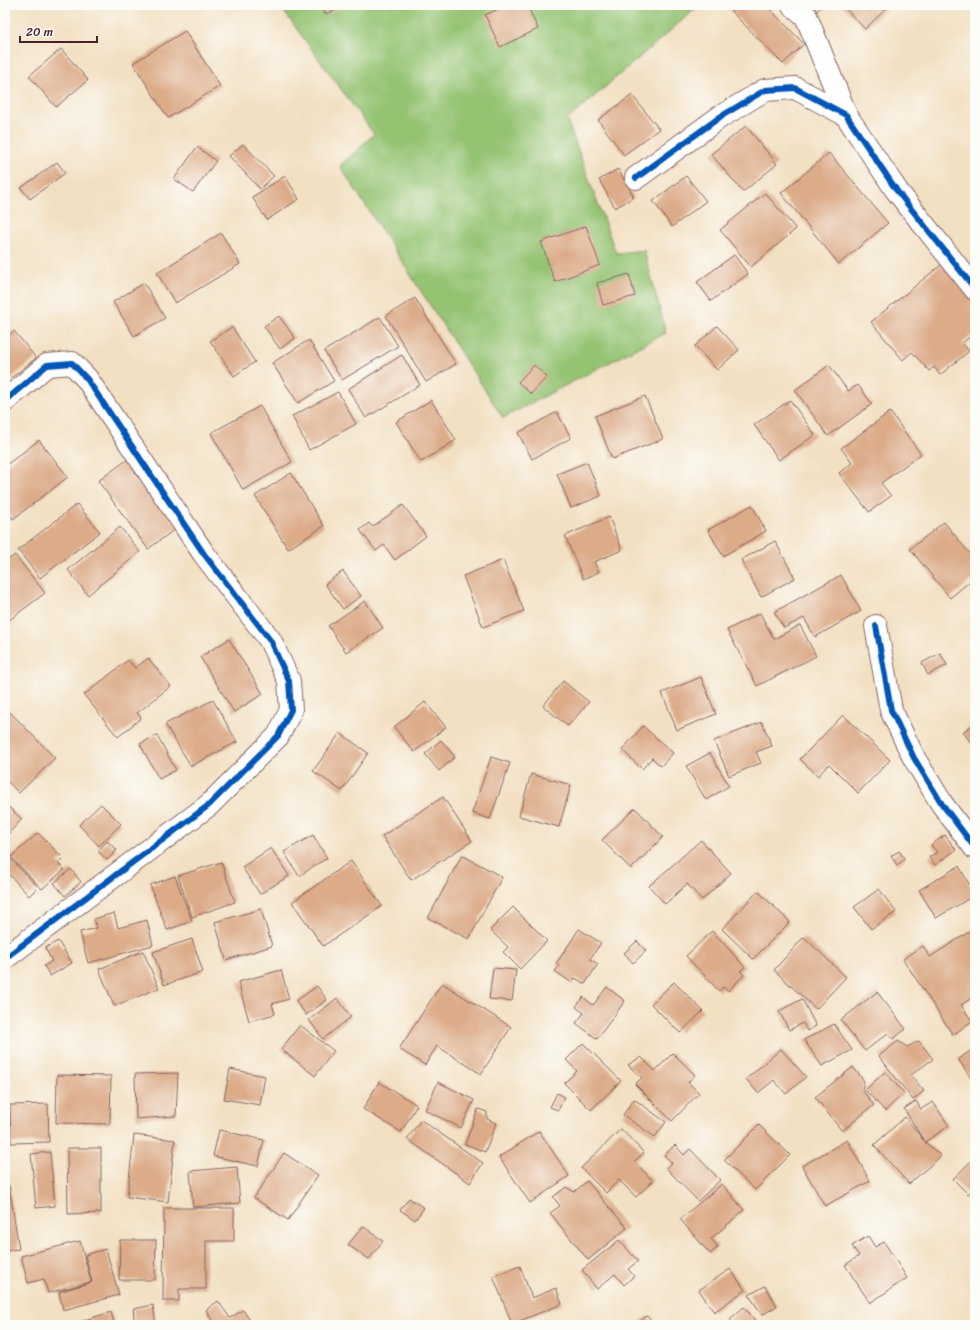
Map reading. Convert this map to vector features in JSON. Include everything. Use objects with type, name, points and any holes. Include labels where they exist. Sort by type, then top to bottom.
[{"type":"street","points":[[793,5],[806,16],[846,115],[897,190],[975,289]]},
{"type":"street","points":[[636,178],[720,117],[765,90],[795,88],[846,115]]},
{"type":"street","points":[[5,401],[47,365],[72,362],[87,379],[204,554],[270,640],[289,681],[291,710],[278,736],[209,805],[5,958]]},
{"type":"street","points":[[876,626],[891,710],[914,758],[938,797],[975,848]]},
{"type":"green space","points":[[279,5],[700,5],[567,120],[616,253],[644,250],[666,333],[503,418],[340,166],[374,134]]},
{"type":"building","points":[[322,5],[350,5],[325,14]]},
{"type":"building","points":[[507,5],[527,5],[538,29],[500,47],[485,15]]},
{"type":"building","points":[[725,5],[766,5],[804,44],[783,64]]},
{"type":"building","points":[[808,5],[823,5],[815,13]]},
{"type":"building","points":[[842,5],[888,5],[889,6],[865,29]]},
{"type":"building","points":[[185,31],[220,86],[168,118],[133,63]]},
{"type":"building","points":[[61,49],[88,80],[56,107],[29,76]]},
{"type":"building","points":[[632,95],[659,129],[624,155],[598,120]]},
{"type":"building","points":[[746,126],[777,164],[743,192],[711,154]]},
{"type":"building","points":[[243,144],[274,176],[260,189],[229,156]]},
{"type":"building","points":[[197,147],[216,161],[193,192],[174,179]]},
{"type":"building","points":[[829,153],[888,223],[839,264],[781,193]]},
{"type":"building","points":[[57,162],[65,173],[30,199],[21,188]]},
{"type":"building","points":[[618,169],[634,197],[615,208],[599,180]]},
{"type":"building","points":[[285,176],[299,199],[267,220],[252,197]]},
{"type":"building","points":[[686,176],[706,201],[672,227],[653,201]]},
{"type":"building","points":[[765,193],[796,229],[751,267],[720,230]]},
{"type":"building","points":[[586,226],[600,265],[555,282],[541,242]]},
{"type":"building","points":[[221,233],[240,264],[175,303],[157,273]]},
{"type":"building","points":[[734,255],[748,274],[711,301],[697,282]]},
{"type":"building","points":[[942,264],[975,303],[975,333],[962,343],[969,351],[940,375],[934,367],[929,371],[912,352],[903,360],[871,322]]},
{"type":"building","points":[[629,274],[635,296],[603,305],[597,283]]},
{"type":"building","points":[[144,283],[165,318],[134,336],[113,302]]},
{"type":"building","points":[[415,298],[456,364],[426,382],[386,316]]},
{"type":"building","points":[[279,316],[295,338],[280,349],[264,326]]},
{"type":"building","points":[[380,317],[398,346],[342,380],[324,351]]},
{"type":"building","points":[[717,326],[739,350],[717,370],[695,346]]},
{"type":"building","points":[[232,327],[255,362],[234,376],[210,341]]},
{"type":"building","points":[[14,331],[36,358],[11,378],[5,371],[5,338]]},
{"type":"building","points":[[309,340],[334,381],[298,403],[272,363]]},
{"type":"building","points":[[402,355],[420,385],[366,418],[348,389]]},
{"type":"building","points":[[534,365],[547,377],[531,394],[518,382]]},
{"type":"building","points":[[829,365],[848,391],[858,385],[872,404],[828,436],[795,390]]},
{"type":"building","points":[[338,392],[356,424],[309,450],[292,416]]},
{"type":"building","points":[[645,396],[663,439],[612,459],[595,416]]},
{"type":"building","points":[[431,400],[456,440],[421,462],[396,422]]},
{"type":"building","points":[[790,400],[815,435],[779,460],[754,425]]},
{"type":"building","points":[[260,406],[292,462],[243,490],[211,433]]},
{"type":"building","points":[[557,412],[571,438],[532,459],[518,433]]},
{"type":"building","points":[[890,412],[921,454],[881,483],[891,496],[869,512],[839,473],[852,463],[841,448]]},
{"type":"building","points":[[39,440],[68,477],[13,519],[5,509],[5,466]]},
{"type":"building","points":[[128,459],[178,527],[148,549],[98,481]]},
{"type":"building","points":[[587,462],[601,496],[571,508],[557,474]]},
{"type":"building","points":[[291,473],[324,526],[288,549],[255,496]]},
{"type":"building","points":[[77,504],[100,532],[40,578],[18,550]]},
{"type":"building","points":[[403,505],[426,536],[395,560],[384,545],[376,551],[360,530],[369,523],[372,527]]},
{"type":"building","points":[[752,505],[766,531],[723,556],[708,530]]},
{"type":"building","points":[[609,517],[622,550],[594,562],[599,572],[583,579],[565,536]]},
{"type":"building","points":[[944,522],[975,560],[975,577],[950,598],[910,549]]},
{"type":"building","points":[[120,527],[140,552],[88,595],[68,570]]},
{"type":"building","points":[[775,541],[795,578],[761,597],[741,560]]},
{"type":"building","points":[[15,555],[45,593],[8,621],[5,617],[5,562]]},
{"type":"building","points":[[503,560],[524,611],[483,627],[463,576]]},
{"type":"building","points":[[343,571],[361,596],[343,609],[325,584]]},
{"type":"building","points":[[841,575],[861,611],[815,637],[804,618],[784,628],[774,612]]},
{"type":"building","points":[[365,601],[383,628],[346,652],[328,626]]},
{"type":"building","points":[[760,613],[774,639],[800,625],[816,656],[757,686],[727,630]]},
{"type":"building","points":[[229,639],[263,694],[234,712],[200,657]]},
{"type":"building","points":[[940,653],[947,665],[928,675],[922,663]]},
{"type":"building","points":[[148,658],[171,686],[137,713],[141,718],[118,737],[84,695],[128,660],[135,668]]},
{"type":"building","points":[[701,677],[716,714],[677,730],[662,693]]},
{"type":"building","points":[[563,681],[589,702],[568,726],[543,706]]},
{"type":"building","points":[[213,700],[237,742],[191,766],[165,724]]},
{"type":"building","points":[[425,702],[446,727],[414,752],[394,727]]},
{"type":"building","points":[[5,707],[55,758],[19,793],[5,779]]},
{"type":"building","points":[[843,715],[890,760],[858,793],[829,764],[818,776],[800,759]]},
{"type":"building","points":[[762,722],[772,746],[756,752],[761,763],[729,776],[714,741]]},
{"type":"building","points":[[975,723],[975,748],[963,732]]},
{"type":"building","points":[[643,726],[673,753],[661,766],[652,758],[642,769],[622,750]]},
{"type":"building","points":[[340,733],[368,753],[342,791],[313,771]]},
{"type":"building","points":[[157,735],[176,770],[159,779],[140,744]]},
{"type":"building","points":[[441,740],[455,757],[439,771],[425,754]]},
{"type":"building","points":[[710,753],[729,786],[706,800],[686,766]]},
{"type":"building","points":[[491,757],[510,763],[490,819],[472,813]]},
{"type":"building","points":[[531,774],[571,785],[559,827],[519,816]]},
{"type":"building","points":[[443,797],[472,841],[411,880],[382,836]]},
{"type":"building","points":[[101,804],[121,824],[99,846],[79,825]]},
{"type":"building","points":[[7,806],[22,819],[9,833],[5,829],[5,807]]},
{"type":"building","points":[[635,808],[663,837],[631,869],[602,840]]},
{"type":"building","points":[[38,833],[63,858],[58,863],[64,870],[42,889],[11,857]]},
{"type":"building","points":[[313,835],[327,858],[299,876],[284,852]]},
{"type":"building","points":[[945,835],[956,850],[935,865],[929,857],[937,852],[931,845]]},
{"type":"building","points":[[701,840],[731,873],[702,900],[687,884],[665,904],[649,886]]},
{"type":"building","points":[[107,841],[117,850],[107,860],[98,851]]},
{"type":"building","points":[[271,848],[289,876],[260,894],[242,867]]},
{"type":"building","points":[[899,851],[905,859],[897,865],[891,856]]},
{"type":"building","points":[[462,855],[502,877],[469,939],[428,918]]},
{"type":"building","points":[[11,859],[38,887],[29,896],[5,870],[5,865]]},
{"type":"building","points":[[351,861],[382,906],[323,946],[292,902]]},
{"type":"building","points":[[221,862],[235,902],[192,917],[178,876]]},
{"type":"building","points":[[959,866],[975,895],[936,918],[919,890]]},
{"type":"building","points":[[71,869],[81,882],[65,896],[54,883]]},
{"type":"building","points":[[175,876],[192,921],[167,930],[150,885]]},
{"type":"building","points":[[879,889],[896,912],[871,929],[854,907]]},
{"type":"building","points":[[758,891],[790,922],[753,959],[722,929]]},
{"type":"building","points":[[513,907],[547,941],[520,969],[503,952],[508,947],[490,930]]},
{"type":"building","points":[[261,909],[272,946],[226,960],[215,922]]},
{"type":"building","points":[[114,913],[118,928],[147,920],[153,945],[88,963],[80,932],[97,928],[94,919]]},
{"type":"building","points":[[975,928],[975,996],[961,1005],[972,1021],[953,1035],[903,959],[923,946],[930,957]]},
{"type":"building","points":[[579,929],[601,943],[590,959],[598,964],[585,984],[575,978],[572,983],[555,971],[559,966],[556,964]]},
{"type":"building","points":[[712,931],[745,967],[740,971],[744,975],[728,991],[723,987],[719,991],[686,956]]},
{"type":"building","points":[[804,937],[846,977],[816,1009],[774,970]]},
{"type":"building","points":[[192,939],[203,972],[164,985],[153,952]]},
{"type":"building","points":[[58,941],[72,963],[50,976],[44,966],[52,961],[45,948]]},
{"type":"building","points":[[637,941],[646,951],[633,963],[624,953]]},
{"type":"building","points":[[143,951],[159,988],[114,1006],[99,969]]},
{"type":"building","points":[[493,968],[516,970],[512,1001],[489,999]]},
{"type":"building","points":[[281,970],[289,999],[272,1004],[275,1014],[249,1021],[238,982]]},
{"type":"building","points":[[674,982],[703,1011],[680,1033],[651,1004]]},
{"type":"building","points":[[442,983],[511,1027],[481,1074],[437,1046],[425,1065],[399,1049]]},
{"type":"building","points":[[317,986],[327,1000],[306,1015],[296,1001]]},
{"type":"building","points":[[607,987],[625,1001],[597,1039],[576,1023],[584,1013],[576,1007],[583,997],[593,1005]]},
{"type":"building","points":[[877,992],[906,1029],[893,1039],[888,1033],[865,1051],[841,1020]]},
{"type":"building","points":[[337,998],[351,1017],[323,1039],[309,1020]]},
{"type":"building","points":[[802,999],[816,1026],[807,1031],[803,1023],[789,1030],[779,1011]]},
{"type":"building","points":[[834,1024],[852,1050],[822,1066],[804,1040]]},
{"type":"building","points":[[300,1025],[334,1051],[315,1076],[281,1049]]},
{"type":"building","points":[[898,1041],[907,1047],[919,1041],[933,1059],[911,1075],[924,1091],[913,1100],[879,1056]]},
{"type":"building","points":[[583,1043],[621,1081],[591,1110],[564,1083],[577,1071],[566,1060]]},
{"type":"building","points":[[975,1048],[975,1075],[971,1078],[958,1059]]},
{"type":"building","points":[[781,1049],[806,1077],[786,1094],[774,1080],[758,1093],[746,1079]]},
{"type":"building","points":[[673,1053],[695,1075],[688,1082],[699,1093],[672,1121],[635,1084],[642,1078],[628,1065],[641,1057],[655,1071]]},
{"type":"building","points":[[853,1067],[864,1081],[862,1090],[874,1105],[842,1131],[815,1097]]},
{"type":"building","points":[[230,1069],[265,1076],[260,1105],[224,1099]]},
{"type":"building","points":[[885,1072],[904,1093],[885,1111],[865,1090]]},
{"type":"building","points":[[178,1073],[176,1116],[136,1119],[135,1074]]},
{"type":"building","points":[[57,1075],[111,1076],[110,1124],[56,1123]]},
{"type":"building","points":[[379,1082],[417,1105],[401,1132],[363,1109]]},
{"type":"building","points":[[438,1082],[474,1100],[461,1128],[425,1110]]},
{"type":"building","points":[[557,1093],[565,1097],[558,1110],[550,1107]]},
{"type":"building","points":[[634,1099],[666,1122],[655,1137],[623,1115]]},
{"type":"building","points":[[916,1101],[921,1109],[933,1102],[949,1126],[925,1142],[941,1156],[909,1184],[874,1145],[905,1117],[924,1141],[904,1109]]},
{"type":"building","points":[[48,1104],[49,1142],[11,1143],[10,1105]]},
{"type":"building","points":[[478,1109],[487,1112],[487,1119],[496,1123],[485,1152],[465,1144]]},
{"type":"building","points":[[421,1120],[483,1163],[470,1183],[407,1139]]},
{"type":"building","points":[[759,1125],[790,1155],[755,1190],[724,1160]]},
{"type":"building","points":[[621,1129],[644,1153],[634,1161],[653,1181],[636,1197],[619,1180],[606,1193],[581,1168]]},
{"type":"building","points":[[219,1130],[264,1140],[258,1166],[213,1156]]},
{"type":"building","points":[[539,1131],[569,1176],[530,1203],[499,1157]]},
{"type":"building","points":[[134,1135],[175,1140],[168,1202],[127,1197]]},
{"type":"building","points":[[847,1140],[870,1181],[825,1206],[802,1166]]},
{"type":"building","points":[[675,1145],[684,1155],[690,1149],[720,1180],[698,1201],[666,1168],[672,1163],[664,1155]]},
{"type":"building","points":[[67,1148],[101,1148],[101,1213],[68,1214]]},
{"type":"building","points":[[50,1152],[55,1206],[36,1208],[31,1154]]},
{"type":"building","points":[[284,1153],[318,1175],[288,1220],[254,1198]]},
{"type":"building","points":[[975,1157],[975,1188],[968,1194],[953,1179]]},
{"type":"building","points":[[237,1167],[240,1203],[193,1207],[190,1171]]},
{"type":"building","points":[[587,1181],[627,1228],[588,1260],[550,1213],[560,1206],[553,1197],[566,1187],[574,1192]]},
{"type":"building","points":[[722,1184],[744,1210],[711,1239],[718,1247],[710,1254],[680,1219]]},
{"type":"building","points":[[9,1185],[19,1249],[5,1251],[5,1186]]},
{"type":"building","points":[[409,1198],[424,1208],[415,1220],[400,1210]]},
{"type":"building","points":[[164,1208],[234,1208],[234,1241],[206,1241],[206,1289],[179,1289],[179,1301],[163,1301]]},
{"type":"building","points":[[363,1226],[383,1241],[369,1259],[348,1245]]},
{"type":"building","points":[[868,1236],[875,1247],[884,1242],[907,1278],[870,1303],[845,1265],[859,1256],[852,1246]]},
{"type":"building","points":[[120,1240],[156,1240],[155,1280],[119,1280]]},
{"type":"building","points":[[619,1240],[638,1261],[628,1269],[634,1276],[624,1285],[615,1274],[597,1289],[582,1270]]},
{"type":"building","points":[[80,1241],[91,1282],[48,1293],[44,1279],[28,1283],[21,1256]]},
{"type":"building","points":[[106,1249],[119,1295],[63,1310],[59,1292],[92,1282],[85,1255]]},
{"type":"building","points":[[520,1266],[532,1298],[556,1288],[562,1304],[512,1324],[493,1276]]},
{"type":"building","points":[[730,1269],[745,1290],[714,1312],[699,1290]]},
{"type":"building","points":[[765,1286],[777,1306],[762,1315],[749,1295]]},
{"type":"building","points":[[218,1301],[230,1318],[243,1310],[253,1325],[211,1325],[214,1323],[206,1310]]},
{"type":"building","points":[[153,1305],[156,1325],[135,1325],[133,1309]]},
{"type":"building","points":[[744,1307],[755,1320],[749,1325],[735,1325],[730,1319]]},
{"type":"building","points":[[111,1312],[115,1325],[69,1325]]},
{"type":"building","points":[[647,1316],[654,1325],[635,1325]]},
{"type":"cycle path","points":[[636,178],[720,117],[765,90],[795,88],[846,115],[897,191],[975,289]]},
{"type":"cycle path","points":[[5,401],[47,365],[72,363],[87,379],[204,554],[270,640],[289,681],[291,710],[278,736],[209,805],[5,958]]},
{"type":"cycle path","points":[[876,626],[891,710],[914,758],[942,804],[975,848]]}]
